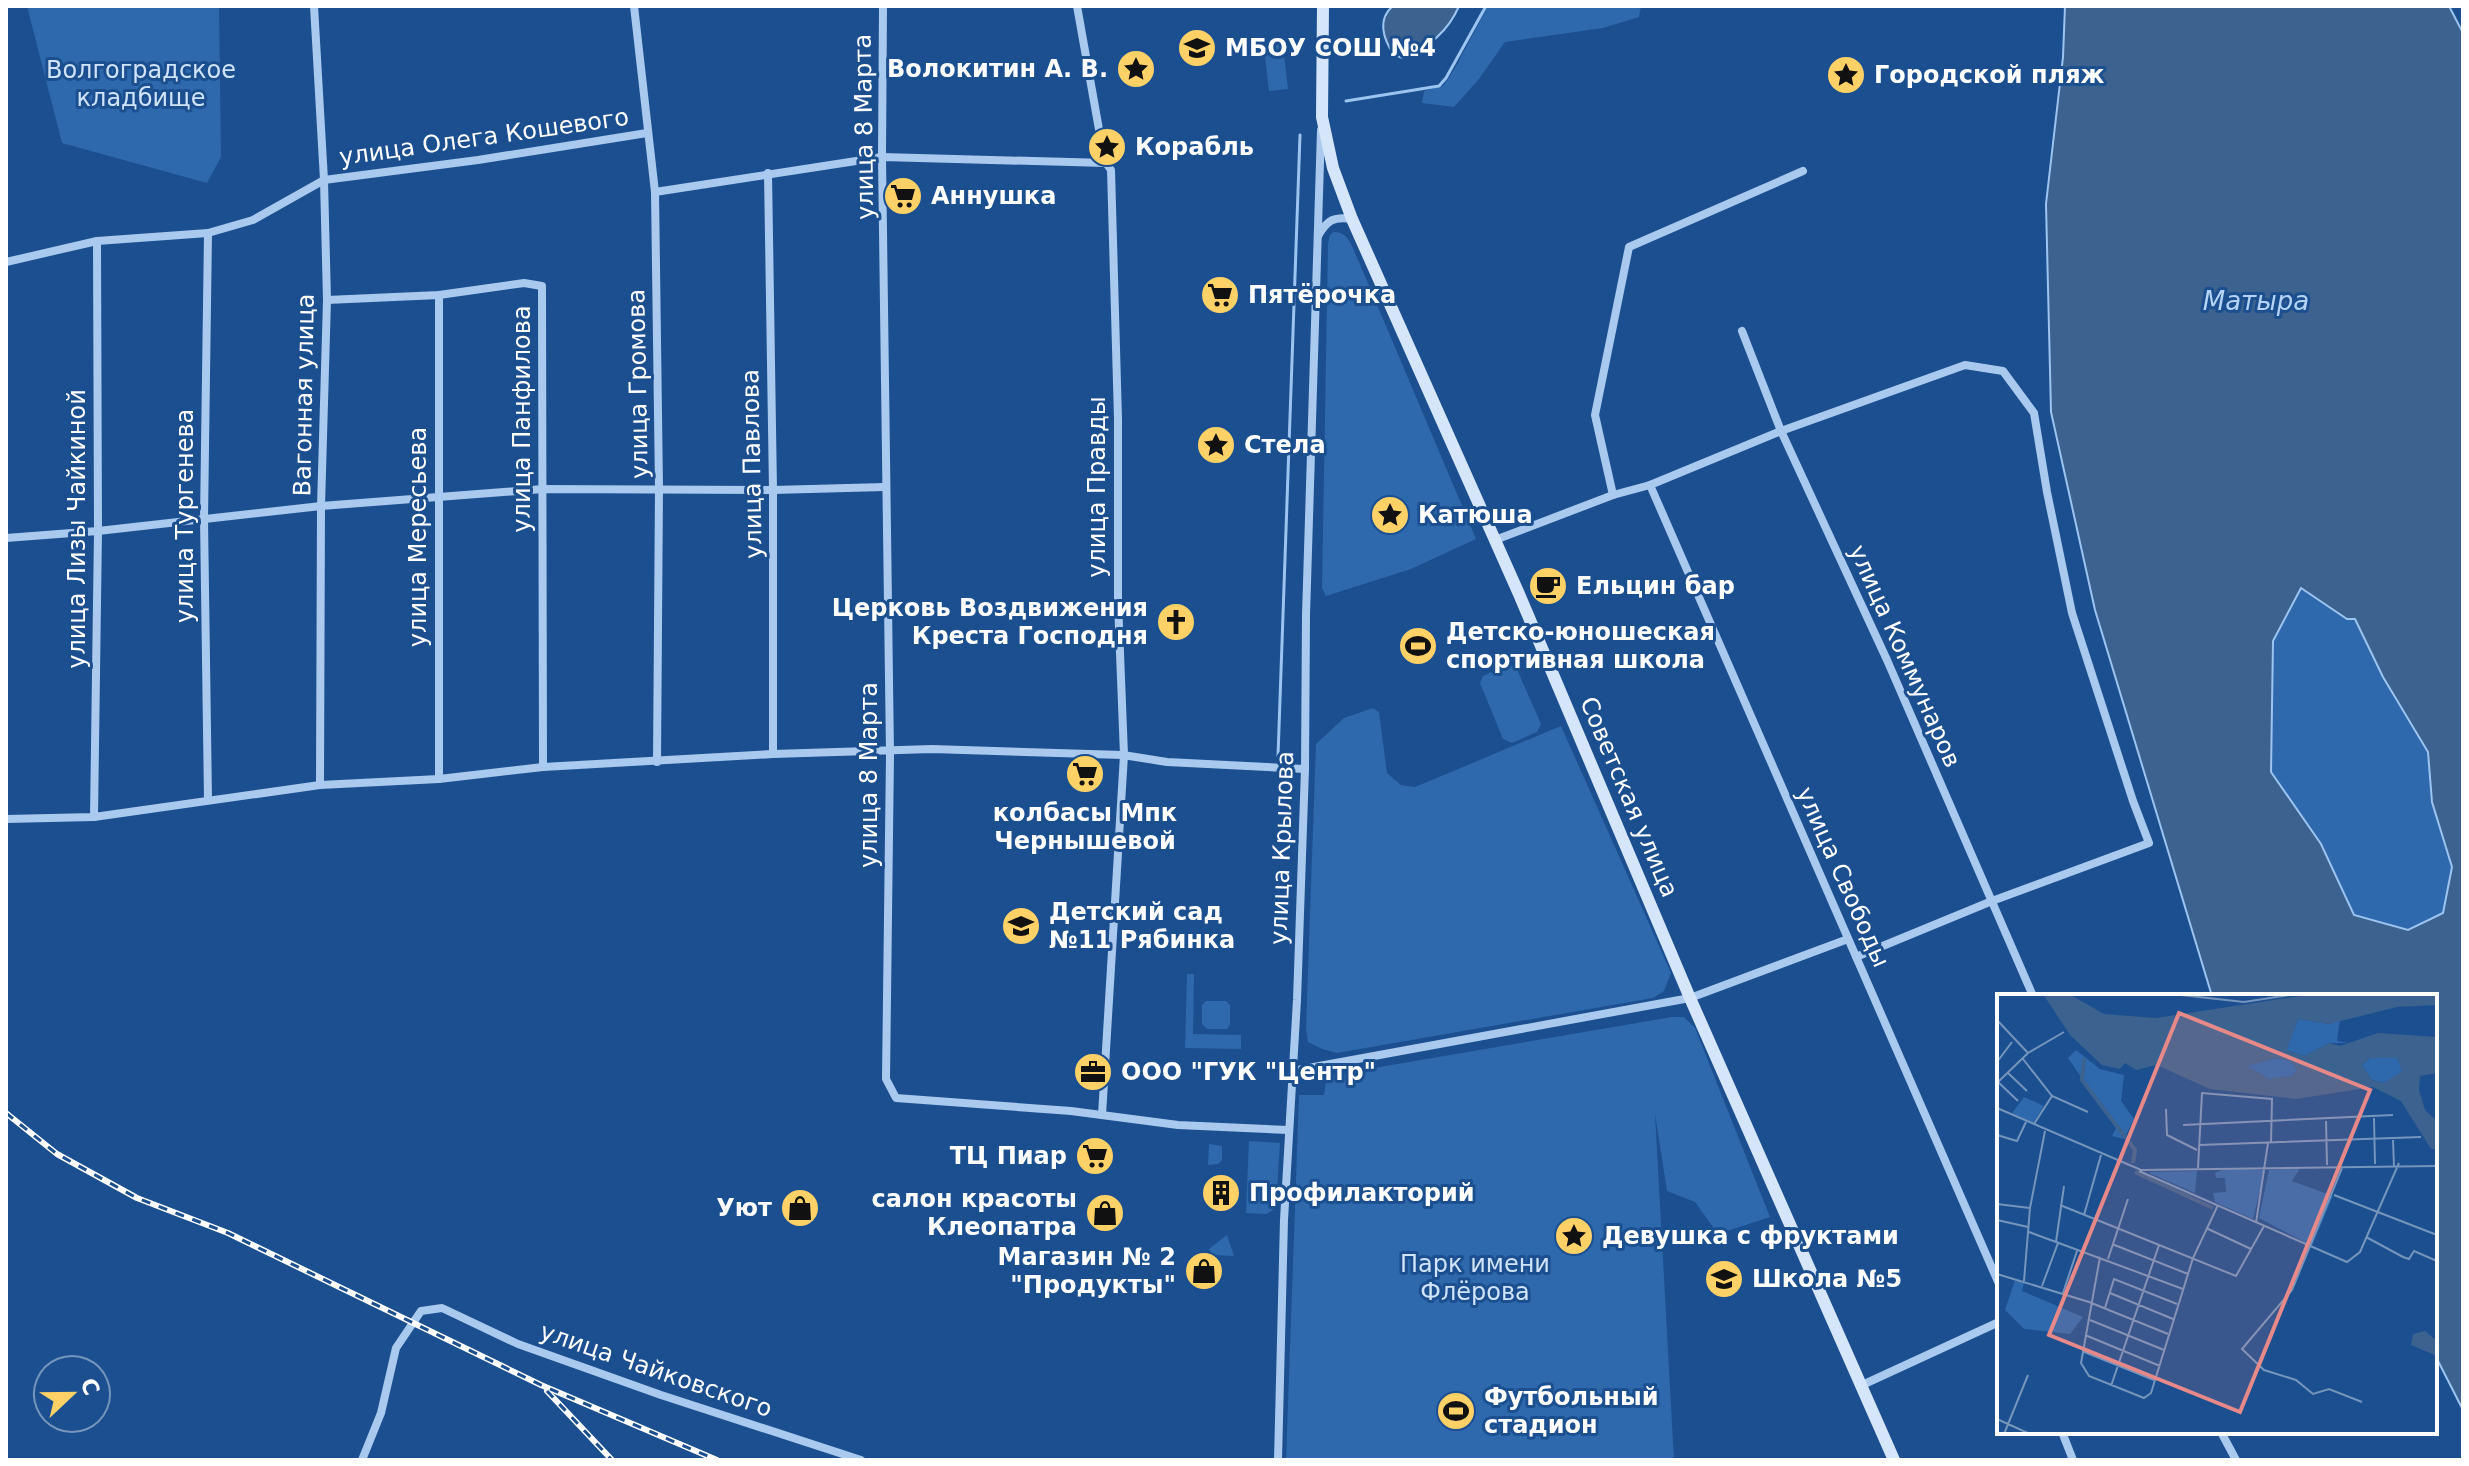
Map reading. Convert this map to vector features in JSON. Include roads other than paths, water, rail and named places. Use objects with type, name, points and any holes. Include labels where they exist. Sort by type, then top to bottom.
[{"type":"main road","name":"Советская улица","points":[[1323,6],[1322,117],[1333,168],[1352,219],[1495,540],[1690,998],[1894,1460]]},
{"type":"street","name":"Вагонная улица","points":[[314,6],[327,300],[321,506],[320,785]]},
{"type":"street","name":"улица Громова","points":[[634,6],[655,192],[659,488],[657,762]]},
{"type":"street","name":"улица 8 Марта","points":[[883,6],[885,487],[890,750],[886,1079],[896,1098],[1102,1115],[1178,1125],[1289,1130]]},
{"type":"street","name":"улица Правды","points":[[1077,6],[1106,163],[1111,170],[1118,419],[1118,602],[1124,755],[1102,1115]]},
{"type":"street","name":"улица Крылова","points":[[1278,1460],[1284,1220],[1305,769],[1306,615],[1322,117]]},
{"type":"street","name":"улица Олега Кошевого","points":[[6,262],[97,241],[208,233],[253,220],[324,180],[647,133]]},
{"type":"street","points":[[655,192],[882,157],[1106,163]]},
{"type":"street","points":[[1613,495],[1595,415],[1629,247],[1803,171]]},
{"type":"street","name":"улица Павлова","points":[[768,173],[773,754]]},
{"type":"street","points":[[1318,237],[1325,224],[1332,219],[1352,219]]},
{"type":"street","name":"улица Тургенева","points":[[208,233],[204,519],[208,800]]},
{"type":"street","name":"улица Лизы Чайкиной","points":[[94,817],[98,531],[97,241]]},
{"type":"street","name":"улица Панфилова","points":[[327,300],[439,295],[524,283],[542,286],[543,767]]},
{"type":"street","name":"улица Мересьева","points":[[439,295],[439,779]]},
{"type":"street","name":"улица Коммунаров","points":[[1742,331],[1781,431],[1887,660],[2032,994]]},
{"type":"street","points":[[1495,540],[1613,495],[1650,485],[1781,431],[1965,365],[2003,371],[2034,413],[2072,613],[2149,843],[1992,901],[1856,957]]},
{"type":"street","name":"улица Свободы","points":[[1650,485],[1997,1279]]},
{"type":"street","points":[[6,538],[321,506],[543,489],[885,487]]},
{"type":"street","points":[[6,819],[94,817],[320,785],[439,779],[543,767],[773,754],[932,749],[1124,755],[1167,762],[1305,769]]},
{"type":"street","points":[[1292,1071],[1690,998],[1848,939]]},
{"type":"street","name":"улица Чайковского","points":[[362,1460],[381,1413],[396,1348],[421,1311],[442,1308],[518,1344],[661,1395],[861,1460]]},
{"type":"street","points":[[1860,1386],[1997,1323]]},
{"type":"street","points":[[2063,1434],[2073,1460]]},
{"type":"street","points":[[2222,1434],[2236,1460]]},
{"type":"water","points":[[1393,6],[1459,6],[1436,38],[1402,58],[1394,55],[1383,29],[1385,17]]},
{"type":"water","name":"Матыра","points":[[2065,6],[2449,6],[2463,33],[2463,1410],[2437,1359],[2437,994],[2211,994],[2095,610],[2051,412],[2046,204],[2063,57]],"holes":[[[2301,588],[2347,619],[2355,619],[2383,677],[2428,752],[2432,802],[2452,867],[2443,913],[2408,930],[2354,915],[2321,844],[2271,772],[2273,641]]]},
{"type":"waterway","points":[[1346,101],[1439,86],[1486,6]]},
{"type":"waterway","points":[[1278,756],[1300,135]]},
{"type":"railway","points":[[6,1113],[57,1154],[137,1198],[228,1233],[541,1385],[717,1460]]},
{"type":"railway","points":[[547,1391],[612,1460]]},
{"type":"place","name":"МБОУ СОШ №4","points":[[1197,48]]},
{"type":"place","name":"Волокитин А. В.","points":[[1136,69]]},
{"type":"place","name":"Городской пляж","points":[[1846,75]]},
{"type":"place","name":"Корабль","points":[[1107,147]]},
{"type":"place","name":"Аннушка","points":[[903,196]]},
{"type":"place","name":"Пятёрочка","points":[[1220,295]]},
{"type":"place","name":"Стела","points":[[1216,445]]},
{"type":"place","name":"Катюша","points":[[1390,515]]},
{"type":"place","name":"Ельцин бар","points":[[1548,586]]},
{"type":"place","name":"Церковь Воздвижения Креста Господня","points":[[1176,622]]},
{"type":"place","name":"Детско-юношеская спортивная школа","points":[[1418,646]]},
{"type":"place","name":"колбасы Мпк Чернышевой","points":[[1085,774]]},
{"type":"place","name":"Детский сад №11 Рябинка","points":[[1021,926]]},
{"type":"place","name":"ООО \"ГУК \"Центр\"","points":[[1093,1072]]},
{"type":"place","name":"ТЦ Пиар","points":[[1095,1156]]},
{"type":"place","name":"Профилакторий","points":[[1221,1193]]},
{"type":"place","name":"Уют","points":[[800,1208]]},
{"type":"place","name":"салон красоты Клеопатра","points":[[1105,1213]]},
{"type":"place","name":"Девушка с фруктами","points":[[1574,1236]]},
{"type":"place","name":"Магазин № 2 \"Продукты\"","points":[[1204,1271]]},
{"type":"place","name":"Школа №5","points":[[1724,1279]]},
{"type":"place","name":"Футбольный стадион","points":[[1456,1411]]},
{"type":"park label","name":"Волгоградское кладбище","points":[[141,84]]},
{"type":"park label","name":"Парк имени Флёрова","points":[[1475,1278]]}]
